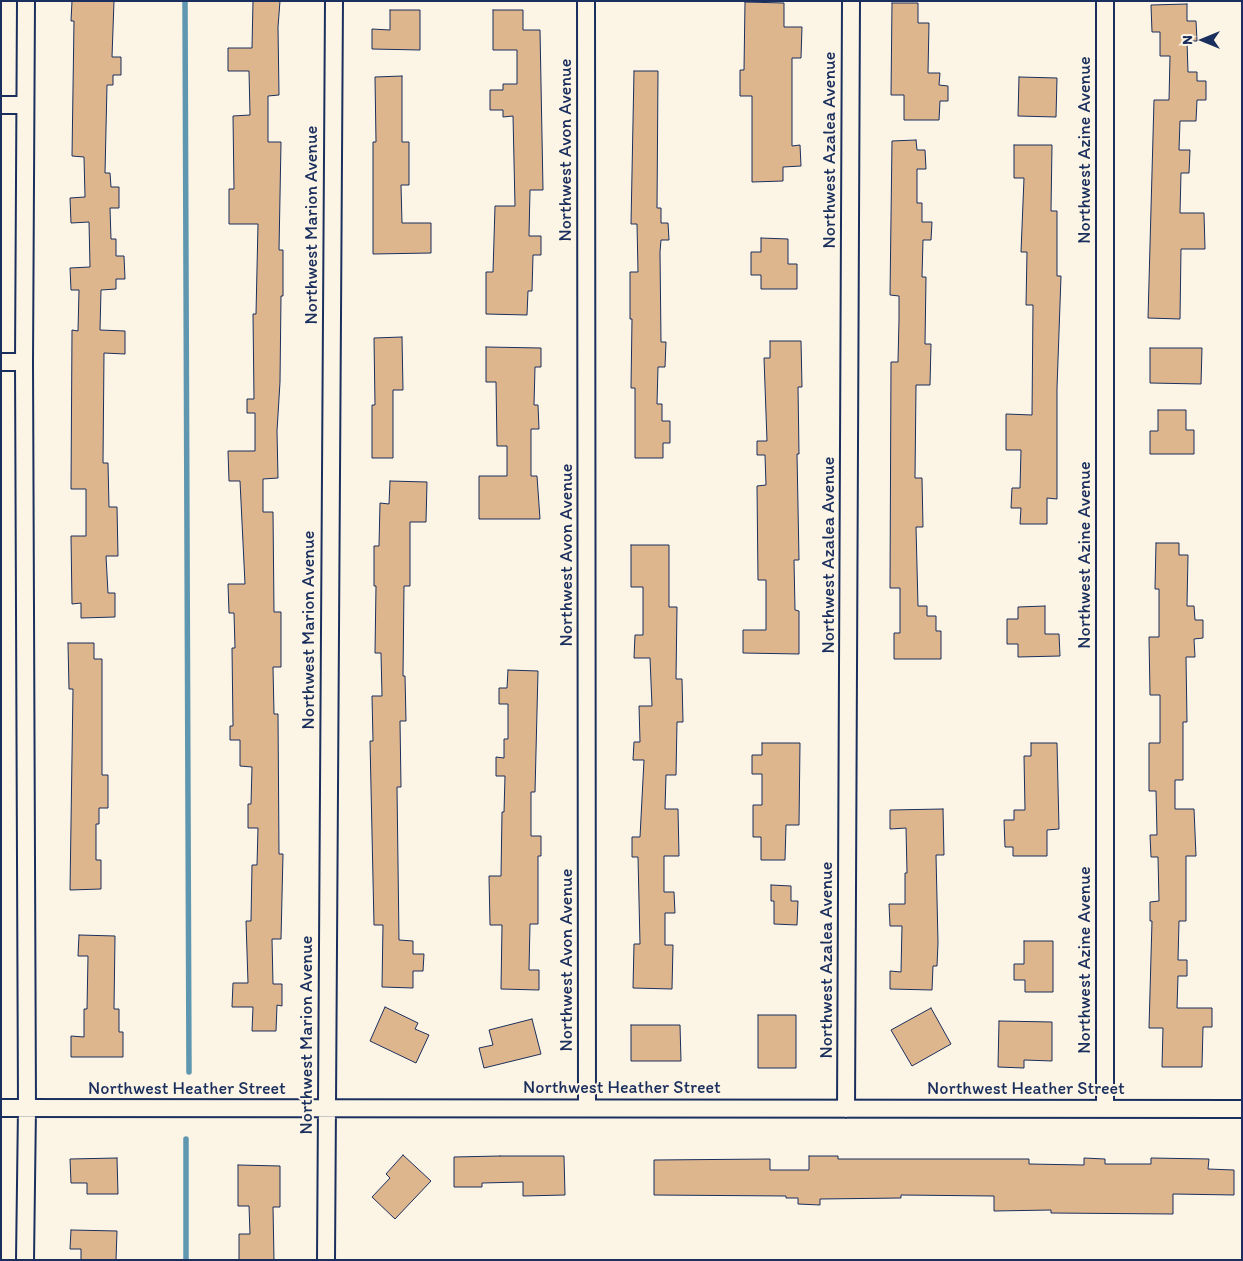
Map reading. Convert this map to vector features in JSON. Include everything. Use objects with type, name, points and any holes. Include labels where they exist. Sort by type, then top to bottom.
[{"type":"street","points":[[25,1260],[27,1108],[24,105],[26,1]]},
{"type":"street","name":"Northwest Marion Avenue","points":[[326,1260],[334,1]]},
{"type":"street","name":"Northwest Avon Avenue","points":[[586,1],[587,1108]]},
{"type":"street","name":"Northwest Azalea Avenue","points":[[846,1109],[851,1]]},
{"type":"street","name":"Northwest Azine Avenue","points":[[1105,1],[1105,1108]]},
{"type":"street","points":[[1,105],[24,105]]},
{"type":"street","points":[[1,362],[24,362]]},
{"type":"street","name":"Northwest Heather Street","points":[[1,1108],[1242,1109]]},
{"type":"building","points":[[72,1],[114,1],[112,57],[121,57],[121,75],[113,75],[113,85],[107,85],[105,173],[110,173],[111,187],[119,187],[119,208],[110,208],[111,239],[116,239],[116,256],[124,256],[125,279],[116,279],[116,289],[101,290],[100,330],[125,331],[125,354],[104,353],[103,463],[108,463],[109,507],[117,507],[118,556],[106,556],[108,593],[115,593],[115,617],[81,618],[81,603],[72,604],[71,536],[86,536],[86,489],[71,489],[72,330],[78,331],[79,290],[71,290],[70,268],[90,267],[89,222],[71,223],[70,198],[85,197],[84,157],[72,156],[74,21],[71,21]]},
{"type":"building","points":[[253,1],[280,1],[278,27],[279,95],[268,96],[268,142],[281,142],[279,250],[283,250],[283,296],[281,296],[280,382],[277,431],[278,478],[263,479],[263,512],[273,512],[274,612],[281,612],[281,667],[273,667],[274,714],[278,714],[279,854],[283,854],[281,939],[272,939],[273,984],[282,984],[282,1006],[277,1005],[276,1031],[252,1031],[253,1007],[232,1007],[233,983],[248,983],[246,921],[251,921],[252,865],[257,865],[258,828],[248,828],[248,804],[251,804],[252,767],[240,766],[240,740],[230,740],[230,726],[233,726],[232,648],[235,648],[234,613],[229,613],[228,584],[245,584],[240,481],[229,481],[228,451],[255,451],[255,413],[247,413],[247,399],[254,399],[253,314],[256,314],[258,224],[229,224],[229,189],[234,189],[233,116],[250,115],[249,71],[228,71],[228,48],[252,48]]},
{"type":"building","points":[[745,2],[784,3],[784,27],[802,27],[801,58],[792,58],[792,146],[800,145],[801,166],[783,167],[783,181],[752,182],[752,96],[740,96],[740,70],[744,70]]},
{"type":"building","points":[[892,3],[918,3],[918,23],[929,23],[928,73],[940,73],[939,85],[948,86],[948,101],[940,101],[939,120],[904,120],[904,95],[891,95]]},
{"type":"building","points":[[1187,4],[1187,21],[1196,21],[1197,41],[1187,41],[1188,72],[1197,72],[1197,81],[1206,81],[1206,100],[1197,100],[1196,121],[1180,121],[1179,150],[1190,150],[1189,173],[1181,173],[1180,213],[1204,213],[1205,249],[1181,249],[1180,319],[1148,318],[1154,100],[1169,100],[1170,56],[1160,56],[1160,32],[1152,32],[1151,5]]},
{"type":"building","points":[[390,10],[420,10],[420,50],[372,49],[372,29],[390,30]]},
{"type":"building","points":[[493,10],[523,10],[523,30],[540,30],[543,190],[530,190],[529,236],[541,236],[541,255],[533,255],[532,291],[528,291],[527,315],[486,314],[486,272],[493,272],[495,206],[515,206],[513,116],[503,117],[503,110],[490,110],[490,90],[503,90],[503,84],[517,84],[517,50],[493,50]]},
{"type":"building","points":[[634,71],[658,71],[657,208],[661,208],[661,223],[668,223],[669,240],[661,240],[660,252],[661,342],[666,342],[665,367],[658,367],[657,404],[662,404],[662,421],[670,421],[670,443],[663,443],[663,458],[635,458],[635,388],[631,388],[632,319],[630,319],[630,272],[638,272],[637,224],[631,224]]},
{"type":"building","points":[[402,76],[402,142],[409,142],[409,185],[401,185],[402,223],[431,223],[431,253],[373,254],[373,142],[376,142],[375,77]]},
{"type":"building","points":[[1019,77],[1057,78],[1056,117],[1018,116]]},
{"type":"building","points":[[916,140],[917,150],[925,150],[926,169],[917,169],[917,203],[922,203],[922,222],[932,222],[931,240],[923,240],[922,277],[926,277],[925,344],[931,344],[930,385],[916,385],[915,478],[922,478],[923,527],[916,527],[918,606],[927,606],[927,616],[936,616],[936,631],[941,631],[941,659],[894,659],[894,633],[900,633],[900,588],[890,588],[891,362],[898,362],[899,319],[899,296],[890,295],[892,141]]},
{"type":"building","points":[[1014,145],[1052,145],[1051,211],[1057,211],[1057,276],[1061,276],[1057,388],[1057,499],[1047,498],[1047,524],[1020,524],[1021,508],[1011,508],[1012,488],[1020,488],[1021,450],[1006,450],[1006,414],[1032,415],[1033,305],[1026,305],[1027,252],[1021,252],[1024,178],[1014,178]]},
{"type":"building","points":[[761,238],[788,239],[788,264],[797,264],[797,289],[761,289],[761,275],[751,275],[751,252],[761,252]]},
{"type":"building","points":[[402,337],[403,390],[393,390],[393,458],[372,458],[372,405],[375,405],[374,338]]},
{"type":"building","points":[[770,341],[801,341],[802,387],[798,387],[799,454],[797,454],[799,560],[794,560],[795,610],[799,611],[799,654],[743,653],[743,630],[766,630],[766,580],[758,580],[757,486],[766,485],[765,455],[757,455],[757,441],[767,441],[764,358],[770,358]]},
{"type":"building","points":[[486,347],[541,348],[541,367],[535,367],[534,405],[538,405],[539,429],[531,429],[531,476],[537,476],[540,519],[479,519],[479,476],[507,476],[507,446],[497,446],[496,382],[486,382]]},
{"type":"building","points":[[1150,348],[1202,348],[1201,384],[1150,383]]},
{"type":"building","points":[[1158,410],[1186,410],[1186,430],[1194,430],[1194,454],[1150,454],[1150,431],[1158,431]]},
{"type":"building","points":[[390,481],[427,482],[426,522],[410,522],[410,586],[404,586],[403,676],[405,676],[406,721],[400,721],[401,787],[397,787],[399,940],[413,941],[413,954],[424,954],[423,971],[413,971],[413,988],[382,987],[383,925],[374,925],[370,741],[373,741],[372,696],[382,696],[381,653],[375,653],[376,586],[374,586],[374,546],[379,546],[380,503],[389,504]]},
{"type":"building","points":[[1156,543],[1179,543],[1179,555],[1188,555],[1187,606],[1194,606],[1195,620],[1203,620],[1203,638],[1194,639],[1195,657],[1186,657],[1187,722],[1183,722],[1183,780],[1175,780],[1175,809],[1194,809],[1196,856],[1186,856],[1186,921],[1179,921],[1178,960],[1187,960],[1187,976],[1178,976],[1177,1008],[1212,1008],[1212,1027],[1203,1027],[1202,1067],[1162,1067],[1163,1028],[1149,1028],[1152,921],[1150,921],[1150,902],[1159,901],[1158,857],[1151,857],[1150,835],[1157,835],[1156,791],[1149,791],[1149,743],[1160,743],[1160,695],[1150,695],[1149,637],[1159,637],[1159,589],[1155,589]]},
{"type":"building","points":[[631,545],[669,545],[669,607],[677,607],[676,679],[682,679],[683,722],[677,722],[676,775],[666,775],[665,809],[678,809],[679,856],[664,856],[664,892],[674,892],[675,913],[665,913],[665,945],[673,945],[672,989],[633,988],[634,944],[640,944],[638,857],[632,857],[632,837],[640,837],[644,760],[633,760],[634,742],[640,742],[639,706],[652,706],[650,658],[634,658],[635,635],[643,635],[643,587],[631,587]]},
{"type":"building","points":[[1045,606],[1045,634],[1059,634],[1060,656],[1018,657],[1018,644],[1007,644],[1007,619],[1018,619],[1018,607]]},
{"type":"building","points":[[68,643],[94,643],[94,659],[102,659],[102,775],[108,775],[108,808],[99,808],[99,824],[96,824],[96,860],[101,860],[101,889],[70,890],[73,689],[69,689]]},
{"type":"building","points":[[508,670],[538,671],[535,792],[531,792],[531,836],[541,836],[541,856],[538,856],[538,924],[530,924],[529,970],[539,970],[539,990],[501,989],[502,925],[490,925],[489,876],[501,876],[502,812],[504,812],[505,776],[496,776],[496,757],[504,758],[504,739],[508,739],[508,704],[499,704],[499,688],[507,688]]},
{"type":"building","points":[[762,743],[800,743],[799,825],[786,825],[785,860],[761,860],[761,837],[753,837],[753,805],[762,805],[762,774],[752,774],[752,755],[762,755]]},
{"type":"building","points":[[1031,743],[1057,743],[1059,829],[1047,830],[1047,856],[1013,856],[1013,847],[1005,847],[1004,820],[1014,820],[1014,810],[1025,810],[1024,756],[1031,756]]},
{"type":"building","points":[[943,809],[944,855],[936,855],[938,943],[937,966],[933,966],[932,990],[890,989],[890,971],[901,972],[902,926],[890,926],[889,904],[905,904],[905,873],[907,873],[906,828],[890,829],[890,810]]},
{"type":"building","points":[[771,885],[791,886],[791,901],[798,901],[797,925],[774,924],[774,901],[771,901]]},
{"type":"building","points":[[79,935],[115,936],[114,1009],[119,1009],[119,1032],[123,1032],[123,1057],[71,1057],[71,1036],[84,1037],[84,1009],[87,1009],[88,956],[78,956]]},
{"type":"building","points":[[1024,941],[1053,941],[1053,992],[1025,992],[1025,980],[1014,980],[1014,964],[1024,964]]},
{"type":"building","points":[[385,1007],[418,1023],[415,1029],[429,1035],[416,1063],[370,1041]]},
{"type":"building","points":[[931,1008],[951,1044],[912,1066],[891,1030]]},
{"type":"building","points":[[758,1015],[796,1015],[796,1068],[758,1068]]},
{"type":"building","points":[[532,1019],[541,1054],[484,1068],[479,1048],[493,1045],[489,1030]]},
{"type":"building","points":[[999,1021],[1052,1022],[1052,1061],[1024,1060],[1024,1068],[998,1067]]},
{"type":"building","points":[[631,1025],[680,1025],[681,1061],[631,1061]]},
{"type":"building","points":[[403,1155],[431,1181],[395,1219],[372,1197],[390,1178],[386,1174]]},
{"type":"building","points":[[564,1156],[565,1195],[523,1196],[523,1182],[482,1183],[482,1187],[454,1187],[454,1157]]},
{"type":"building","points":[[809,1156],[838,1156],[838,1159],[1029,1159],[1029,1164],[1084,1165],[1084,1158],[1105,1159],[1105,1164],[1151,1164],[1151,1158],[1209,1159],[1208,1169],[1234,1170],[1234,1195],[1173,1194],[1173,1214],[1051,1213],[1051,1210],[994,1211],[994,1196],[901,1195],[901,1198],[820,1199],[820,1205],[798,1204],[798,1198],[786,1198],[786,1196],[654,1195],[654,1160],[770,1159],[770,1170],[809,1170]]},
{"type":"building","points":[[117,1158],[118,1194],[87,1194],[87,1183],[71,1183],[70,1159]]},
{"type":"building","points":[[238,1165],[280,1166],[280,1207],[273,1207],[274,1260],[239,1260],[239,1234],[250,1234],[249,1206],[238,1206]]},
{"type":"building","points":[[71,1230],[117,1231],[116,1260],[81,1260],[81,1249],[70,1249]]},
{"type":"waterway","points":[[185,1],[189,1072]]},
{"type":"waterway","points":[[186,1139],[186,1260]]}]
